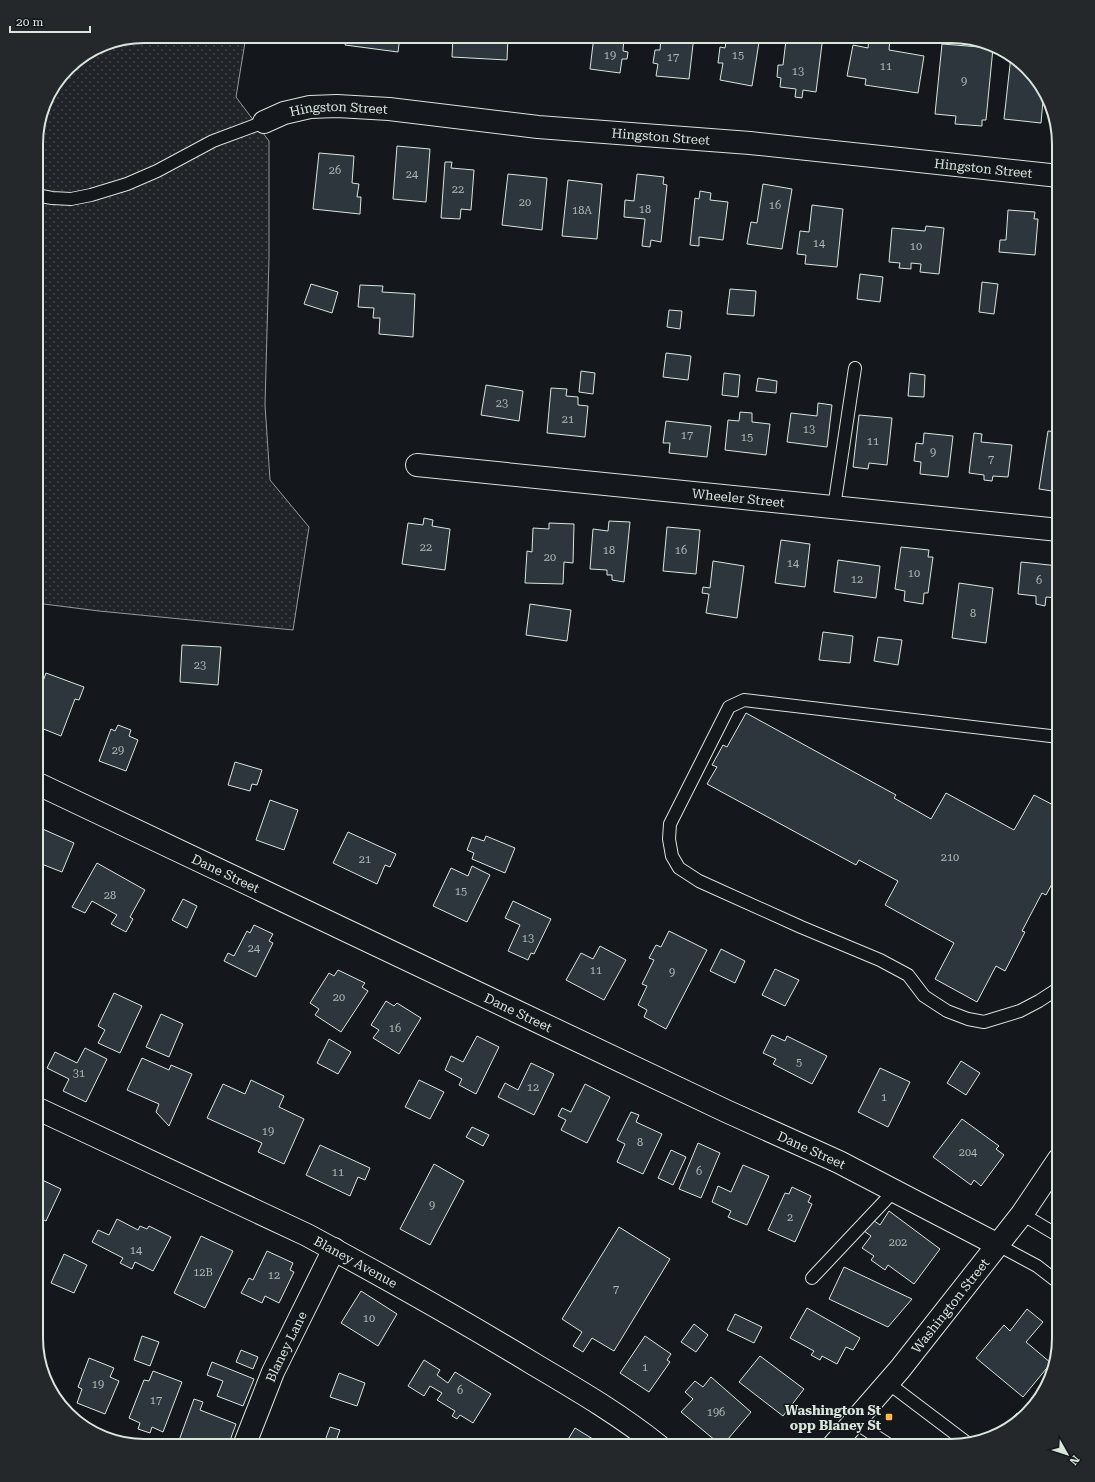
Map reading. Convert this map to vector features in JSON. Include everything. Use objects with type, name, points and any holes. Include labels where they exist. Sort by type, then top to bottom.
[{"type":"street","name":"Hingston Street","points":[[264,122],[284,113],[310,107],[337,106],[375,108],[538,126],[750,143],[1052,175]]},
{"type":"street","name":"Wheeler Street","points":[[417,465],[1052,529]]},
{"type":"street","name":"Dane Street","points":[[43,786],[711,1104],[839,1162],[998,1245]]},
{"type":"street","name":"Blaney Avenue","points":[[43,1111],[334,1249],[418,1295],[610,1410],[649,1439]]},
{"type":"street","name":"Washington Street","points":[[839,1439],[900,1370],[1022,1214],[1052,1169]]},
{"type":"street","name":"Blaney Lane","points":[[247,1439],[273,1372],[334,1249]]},
{"type":"lane","points":[[43,196],[71,199],[91,195],[127,184],[157,171],[213,142],[264,122]]},
{"type":"lane","points":[[834,507],[855,368]]},
{"type":"lane","points":[[1052,735],[744,700],[729,708],[670,824],[669,840],[672,856],[679,868],[699,881],[801,927],[880,960],[908,975],[924,996],[947,1011],[968,1019],[984,1022],[1020,1011],[1052,993]]},
{"type":"lane","points":[[812,1278],[894,1191]]},
{"type":"lane","points":[[1022,1214],[1052,1232]]},
{"type":"lane","points":[[998,1245],[1037,1266],[1052,1278]]},
{"type":"lane","points":[[888,1383],[961,1438]]},
{"type":"lane","points":[[854,1422],[880,1439]]},
{"type":"shaded area","points":[[137,43],[245,43],[236,97],[269,141],[269,258],[265,405],[270,480],[309,527],[293,630],[99,611],[43,604],[43,137],[46,118],[53,99],[68,77],[88,60],[111,48]]},
{"type":"building","points":[[345,43],[399,43],[398,52],[345,45]]},
{"type":"building","points":[[453,43],[508,43],[507,60],[452,57]]},
{"type":"building","points":[[593,43],[624,43],[623,51],[628,52],[627,59],[622,59],[620,73],[590,69]]},
{"type":"building","points":[[660,43],[693,43],[689,79],[656,76],[658,64],[653,63],[655,50],[660,50]]},
{"type":"building","points":[[726,43],[759,43],[752,86],[720,80],[723,63],[718,63],[720,47],[725,48]]},
{"type":"building","points":[[786,43],[822,43],[816,92],[803,90],[802,98],[795,97],[796,89],[780,87],[781,78],[777,77],[778,65],[783,65]]},
{"type":"building","points":[[868,43],[890,43],[889,50],[924,56],[918,93],[865,85],[866,79],[847,76],[853,45],[868,48]]},
{"type":"building","points":[[942,44],[979,47],[993,52],[986,120],[982,120],[982,126],[955,124],[956,116],[935,114]]},
{"type":"building","points":[[1010,62],[1027,77],[1042,99],[1041,123],[1004,119]]},
{"type":"building","points":[[397,146],[430,149],[426,202],[393,199]]},
{"type":"building","points":[[319,153],[354,156],[352,183],[359,184],[357,197],[361,197],[360,214],[313,209]]},
{"type":"building","points":[[445,162],[452,162],[451,168],[474,170],[471,210],[461,209],[460,219],[441,218]]},
{"type":"building","points":[[508,174],[547,178],[542,230],[502,225]]},
{"type":"building","points":[[637,174],[664,177],[663,184],[667,185],[661,242],[651,240],[650,247],[642,246],[645,219],[624,217],[625,200],[634,201]]},
{"type":"building","points":[[568,180],[602,184],[597,239],[562,236]]},
{"type":"building","points":[[763,184],[792,189],[782,249],[747,244],[751,222],[757,223]]},
{"type":"building","points":[[700,191],[711,193],[710,200],[728,202],[723,240],[699,237],[699,246],[690,245],[695,198],[699,199]]},
{"type":"building","points":[[812,205],[843,209],[837,267],[805,264],[806,255],[797,254],[800,231],[809,232]]},
{"type":"building","points":[[1008,210],[1035,212],[1034,219],[1038,219],[1035,255],[999,252],[1000,240],[1006,240]]},
{"type":"building","points":[[926,226],[944,228],[939,274],[920,272],[921,264],[911,263],[911,269],[899,268],[900,263],[889,262],[892,228],[925,231]]},
{"type":"building","points":[[860,274],[883,277],[880,302],[857,299]]},
{"type":"building","points":[[982,282],[998,284],[994,314],[979,312]]},
{"type":"building","points":[[311,284],[338,292],[332,313],[304,304]]},
{"type":"building","points":[[360,285],[383,286],[382,292],[415,294],[413,337],[379,334],[380,318],[373,318],[374,308],[358,307]]},
{"type":"building","points":[[730,289],[756,291],[754,316],[727,314]]},
{"type":"building","points":[[669,310],[682,311],[680,329],[667,327]]},
{"type":"building","points":[[666,353],[691,356],[688,380],[663,377]]},
{"type":"building","points":[[581,371],[595,373],[593,394],[579,392]]},
{"type":"building","points":[[724,373],[740,375],[738,397],[722,395]]},
{"type":"building","points":[[910,373],[925,375],[924,397],[908,396]]},
{"type":"building","points":[[758,378],[777,381],[776,393],[756,391]]},
{"type":"building","points":[[486,385],[523,391],[519,421],[481,415]]},
{"type":"building","points":[[551,388],[567,389],[566,396],[578,397],[578,405],[588,406],[585,437],[547,433]]},
{"type":"building","points":[[818,403],[832,405],[827,447],[787,442],[791,413],[817,416]]},
{"type":"building","points":[[740,412],[752,413],[752,422],[770,424],[766,455],[725,450],[728,420],[739,421]]},
{"type":"building","points":[[859,415],[892,418],[887,465],[869,463],[868,469],[853,467]]},
{"type":"building","points":[[666,421],[711,426],[707,457],[669,453],[670,443],[663,443]]},
{"type":"building","points":[[1048,431],[1052,431],[1052,491],[1039,489]]},
{"type":"building","points":[[924,433],[953,436],[948,477],[920,474],[921,462],[914,461],[916,443],[923,444]]},
{"type":"building","points":[[974,433],[982,434],[981,442],[1012,445],[1008,477],[993,476],[992,481],[984,480],[984,475],[969,473]]},
{"type":"building","points":[[424,518],[433,520],[432,526],[450,529],[445,570],[402,564],[408,523],[423,525]]},
{"type":"building","points":[[609,521],[630,522],[624,582],[612,580],[612,575],[607,575],[607,570],[590,569],[593,529],[608,531]]},
{"type":"building","points":[[549,523],[574,524],[573,563],[564,562],[563,584],[525,583],[527,551],[532,552],[533,528],[549,529]]},
{"type":"building","points":[[667,527],[700,530],[696,574],[663,571]]},
{"type":"building","points":[[781,540],[810,544],[805,587],[775,583]]},
{"type":"building","points":[[901,547],[929,550],[928,557],[933,557],[928,593],[924,593],[923,604],[904,601],[905,591],[895,589]]},
{"type":"building","points":[[838,560],[880,566],[876,598],[834,592]]},
{"type":"building","points":[[713,561],[744,566],[737,618],[706,613],[709,594],[702,593],[703,587],[710,588]]},
{"type":"building","points":[[1021,562],[1052,565],[1052,597],[1046,597],[1045,606],[1036,604],[1036,596],[1018,594]]},
{"type":"building","points":[[959,583],[993,588],[986,643],[952,638]]},
{"type":"building","points":[[530,604],[571,610],[567,641],[526,635]]},
{"type":"building","points":[[823,632],[853,636],[850,663],[819,660]]},
{"type":"building","points":[[878,637],[902,640],[898,665],[874,661]]},
{"type":"building","points":[[182,645],[221,647],[218,685],[180,682]]},
{"type":"building","points":[[46,673],[84,687],[79,700],[75,699],[61,736],[43,729],[43,681]]},
{"type":"building","points":[[746,713],[896,795],[894,798],[931,819],[946,793],[1014,830],[1034,795],[1052,804],[1052,884],[1046,895],[1042,893],[1022,931],[1025,932],[1005,971],[996,966],[977,1002],[935,979],[954,943],[885,905],[898,881],[859,860],[856,865],[707,784],[717,767],[712,765],[723,745],[727,747]]},
{"type":"building","points":[[118,725],[131,730],[129,736],[138,740],[126,771],[99,761],[111,729],[115,731]]},
{"type":"building","points":[[235,762],[262,770],[257,785],[252,784],[250,791],[228,785]]},
{"type":"building","points":[[270,800],[298,810],[284,850],[256,840]]},
{"type":"building","points":[[43,829],[74,843],[62,872],[43,865]]},
{"type":"building","points":[[348,832],[396,854],[390,867],[385,865],[377,884],[333,863]]},
{"type":"building","points":[[486,836],[515,848],[505,873],[472,859],[474,853],[467,850],[472,837],[484,841]]},
{"type":"building","points":[[97,863],[145,890],[130,917],[133,919],[126,932],[111,924],[117,915],[92,901],[85,913],[72,907]]},
{"type":"building","points":[[472,866],[490,875],[467,922],[433,906],[451,868],[468,876]]},
{"type":"building","points":[[183,899],[197,906],[187,928],[172,920]]},
{"type":"building","points":[[513,901],[551,919],[534,954],[531,953],[528,960],[508,951],[520,925],[505,918]]},
{"type":"building","points":[[254,925],[273,934],[269,941],[273,943],[256,977],[224,961],[228,953],[234,956],[247,931],[250,933]]},
{"type":"building","points":[[669,931],[707,950],[666,1029],[644,1017],[647,1010],[638,1005],[647,986],[642,984],[654,960],[649,958],[656,945],[661,947]]},
{"type":"building","points":[[600,946],[626,960],[604,1000],[566,980],[581,953],[593,959]]},
{"type":"building","points":[[721,949],[745,961],[735,983],[710,971]]},
{"type":"building","points":[[775,969],[799,980],[785,1006],[762,995]]},
{"type":"building","points":[[338,970],[365,983],[362,987],[368,991],[341,1032],[315,1015],[319,1009],[310,1003],[329,973],[334,976]]},
{"type":"building","points":[[114,993],[142,1006],[120,1053],[98,1043],[105,1030],[98,1026]]},
{"type":"building","points":[[386,1001],[394,1006],[397,1003],[421,1018],[399,1054],[373,1038],[379,1030],[371,1025]]},
{"type":"building","points":[[161,1014],[183,1024],[169,1057],[146,1047]]},
{"type":"building","points":[[772,1035],[785,1041],[787,1036],[827,1056],[812,1084],[773,1064],[776,1059],[763,1053]]},
{"type":"building","points":[[477,1036],[499,1047],[476,1094],[459,1085],[462,1079],[445,1070],[451,1056],[463,1062]]},
{"type":"building","points":[[329,1039],[351,1052],[338,1074],[317,1063]]},
{"type":"building","points":[[85,1048],[107,1059],[86,1102],[63,1091],[69,1079],[47,1068],[55,1052],[77,1063]]},
{"type":"building","points":[[142,1058],[169,1070],[171,1065],[192,1074],[169,1126],[156,1112],[159,1104],[127,1090]]},
{"type":"building","points":[[961,1061],[980,1073],[966,1095],[947,1083]]},
{"type":"building","points":[[531,1063],[554,1074],[534,1115],[498,1097],[505,1083],[518,1090]]},
{"type":"building","points":[[880,1068],[910,1082],[888,1127],[858,1112]]},
{"type":"building","points":[[251,1080],[284,1096],[279,1107],[304,1119],[284,1164],[258,1152],[262,1143],[207,1118],[223,1084],[245,1094]]},
{"type":"building","points":[[419,1080],[444,1092],[430,1119],[405,1107]]},
{"type":"building","points":[[585,1084],[610,1097],[587,1143],[561,1130],[566,1120],[558,1116],[562,1108],[571,1112]]},
{"type":"building","points":[[631,1112],[639,1115],[636,1122],[662,1134],[643,1174],[617,1162],[625,1144],[617,1140]]},
{"type":"building","points":[[962,1119],[999,1146],[996,1149],[1004,1155],[981,1186],[974,1180],[971,1185],[933,1157]]},
{"type":"building","points":[[472,1127],[489,1135],[483,1146],[466,1137]]},
{"type":"building","points":[[698,1143],[720,1153],[701,1198],[679,1189]]},
{"type":"building","points":[[320,1145],[370,1168],[365,1180],[358,1177],[350,1196],[306,1175]]},
{"type":"building","points":[[671,1150],[686,1157],[673,1185],[658,1178]]},
{"type":"building","points":[[434,1164],[464,1181],[430,1245],[400,1229]]},
{"type":"building","points":[[743,1165],[769,1176],[747,1225],[728,1217],[731,1211],[712,1202],[718,1186],[731,1192]]},
{"type":"building","points":[[43,1180],[61,1189],[46,1221],[43,1220]]},
{"type":"building","points":[[792,1187],[811,1196],[808,1202],[812,1204],[795,1242],[768,1230],[785,1193],[789,1194]]},
{"type":"building","points":[[889,1211],[940,1249],[914,1284],[888,1265],[885,1270],[871,1260],[874,1256],[862,1248],[871,1236],[864,1231],[873,1220],[880,1225]]},
{"type":"building","points":[[117,1219],[138,1230],[140,1226],[147,1229],[149,1226],[171,1237],[153,1271],[135,1262],[132,1269],[120,1263],[123,1258],[92,1242],[98,1230],[109,1235]]},
{"type":"building","points":[[619,1227],[670,1259],[614,1351],[592,1338],[583,1352],[573,1346],[582,1332],[562,1319]]},
{"type":"building","points":[[201,1236],[233,1251],[205,1308],[174,1293]]},
{"type":"building","points":[[267,1251],[293,1263],[290,1270],[294,1272],[279,1303],[265,1296],[262,1303],[241,1293],[249,1278],[253,1280]]},
{"type":"building","points":[[64,1254],[87,1265],[74,1293],[51,1283]]},
{"type":"building","points":[[844,1267],[912,1299],[888,1327],[829,1299]]},
{"type":"building","points":[[361,1291],[397,1314],[378,1346],[341,1323]]},
{"type":"building","points":[[807,1308],[860,1338],[853,1350],[846,1347],[837,1364],[822,1356],[820,1360],[811,1355],[814,1351],[790,1338]]},
{"type":"building","points":[[1027,1309],[1043,1322],[1026,1342],[1049,1362],[1049,1364],[1023,1397],[976,1358],[1004,1325],[1010,1331]]},
{"type":"building","points":[[735,1314],[762,1327],[754,1343],[727,1330]]},
{"type":"building","points":[[694,1324],[708,1335],[696,1352],[681,1342]]},
{"type":"building","points":[[142,1336],[159,1342],[150,1366],[134,1360]]},
{"type":"building","points":[[645,1336],[671,1354],[667,1360],[670,1362],[649,1392],[620,1373]]},
{"type":"building","points":[[241,1350],[258,1357],[253,1369],[236,1362]]},
{"type":"building","points":[[760,1356],[804,1389],[783,1416],[739,1382]]},
{"type":"building","points":[[89,1358],[114,1368],[110,1377],[119,1381],[105,1414],[77,1403],[82,1389],[78,1387]]},
{"type":"building","points":[[424,1360],[440,1370],[437,1375],[448,1383],[455,1372],[491,1394],[473,1423],[460,1415],[457,1419],[452,1416],[455,1411],[437,1400],[442,1393],[430,1386],[424,1396],[408,1386]]},
{"type":"building","points":[[212,1362],[254,1379],[243,1406],[217,1396],[223,1381],[207,1375]]},
{"type":"building","points":[[153,1371],[182,1382],[163,1432],[152,1427],[150,1433],[138,1429],[140,1423],[129,1418],[144,1380],[149,1381]]},
{"type":"building","points":[[339,1373],[365,1383],[357,1406],[330,1397]]},
{"type":"building","points":[[711,1377],[751,1412],[728,1439],[714,1439],[681,1412],[693,1399],[685,1392],[695,1381],[703,1387]]},
{"type":"building","points":[[194,1399],[203,1402],[200,1410],[236,1424],[231,1439],[180,1439]]},
{"type":"building","points":[[330,1427],[340,1430],[337,1438],[340,1439],[326,1439]]},
{"type":"building","points":[[575,1428],[593,1439],[568,1439]]},
{"type":"place","name":"Washington St opp Blaney St","points":[[889,1417]]}]
